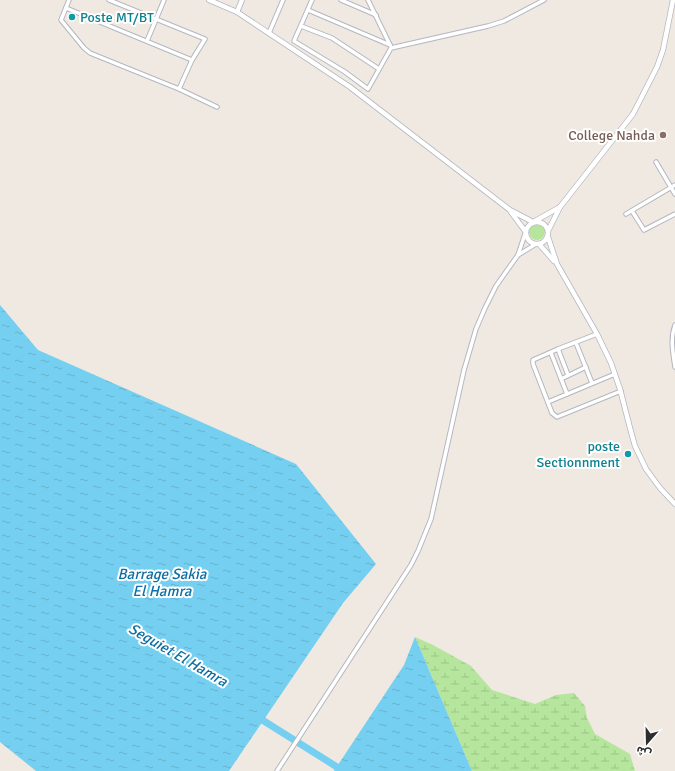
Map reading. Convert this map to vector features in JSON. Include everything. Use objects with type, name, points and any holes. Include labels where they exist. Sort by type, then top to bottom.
[{"type":"main road","points":[[209,0],[237,12],[350,86],[510,210],[534,222],[544,224],[547,227],[548,237],[557,264],[597,334],[611,363],[621,391],[633,440],[646,469],[660,488],[675,504]]},
{"type":"main road","points":[[237,12],[242,0]]},
{"type":"main road","points":[[548,231],[560,207],[633,114],[657,67],[663,50],[673,0]]},
{"type":"main road","points":[[526,233],[529,224],[560,207]]},
{"type":"main road","points":[[510,210],[526,233],[529,241],[538,244],[557,264]]},
{"type":"main road","points":[[538,244],[544,242],[548,237]]},
{"type":"street","points":[[69,0],[61,20],[84,48],[90,53],[179,89],[217,107]]},
{"type":"street","points":[[109,0],[205,39],[192,60],[179,89]]},
{"type":"street","points":[[147,41],[164,0]]},
{"type":"street","points":[[269,33],[283,0]]},
{"type":"street","points":[[312,0],[294,41],[345,72],[368,89],[390,46],[368,0]]},
{"type":"street","points":[[341,0],[376,15]]},
{"type":"street","points":[[308,10],[390,46],[488,26],[504,21],[544,0]]},
{"type":"street","points":[[66,8],[192,60]]},
{"type":"street","points":[[301,26],[332,38],[379,69]]},
{"type":"street","points":[[656,162],[675,194]]},
{"type":"street","points":[[626,214],[675,185]]},
{"type":"street","points":[[632,211],[644,230],[675,214]]},
{"type":"street","points":[[277,771],[406,572],[418,551],[431,519],[464,370],[476,329],[496,286],[518,255],[526,233]]},
{"type":"street","points":[[518,255],[538,244]]},
{"type":"street","points":[[675,325],[672,337],[675,367]]},
{"type":"street","points":[[597,334],[533,360],[552,413],[557,416],[621,391]]},
{"type":"street","points":[[576,343],[592,383]]},
{"type":"street","points":[[558,349],[568,375]]},
{"type":"street","points":[[551,353],[567,394]]},
{"type":"street","points":[[561,379],[586,367]]},
{"type":"street","points":[[548,402],[615,374]]},
{"type":"green space","points":[[534,224],[540,224],[545,229],[543,238],[540,240],[534,240],[529,235],[529,229]]},
{"type":"green space","points":[[415,637],[471,666],[492,690],[535,704],[556,695],[574,693],[585,706],[587,718],[595,734],[630,754],[635,771],[472,771]]},
{"type":"water","name":"Barrage Sakia El Hamra","points":[[0,305],[38,350],[296,464],[376,564],[343,603],[229,771],[36,771],[0,742]]},
{"type":"water","points":[[415,637],[472,771],[334,771],[404,665]]},
{"type":"waterway","name":"Seguiet El Hamra","points":[[256,716],[337,767],[340,771]]},
{"type":"place","name":"Poste MT/BT","points":[[72,17]]},
{"type":"place","name":"College Nahda","points":[[663,135]]},
{"type":"place","name":"poste Sectionnment","points":[[628,454]]}]
